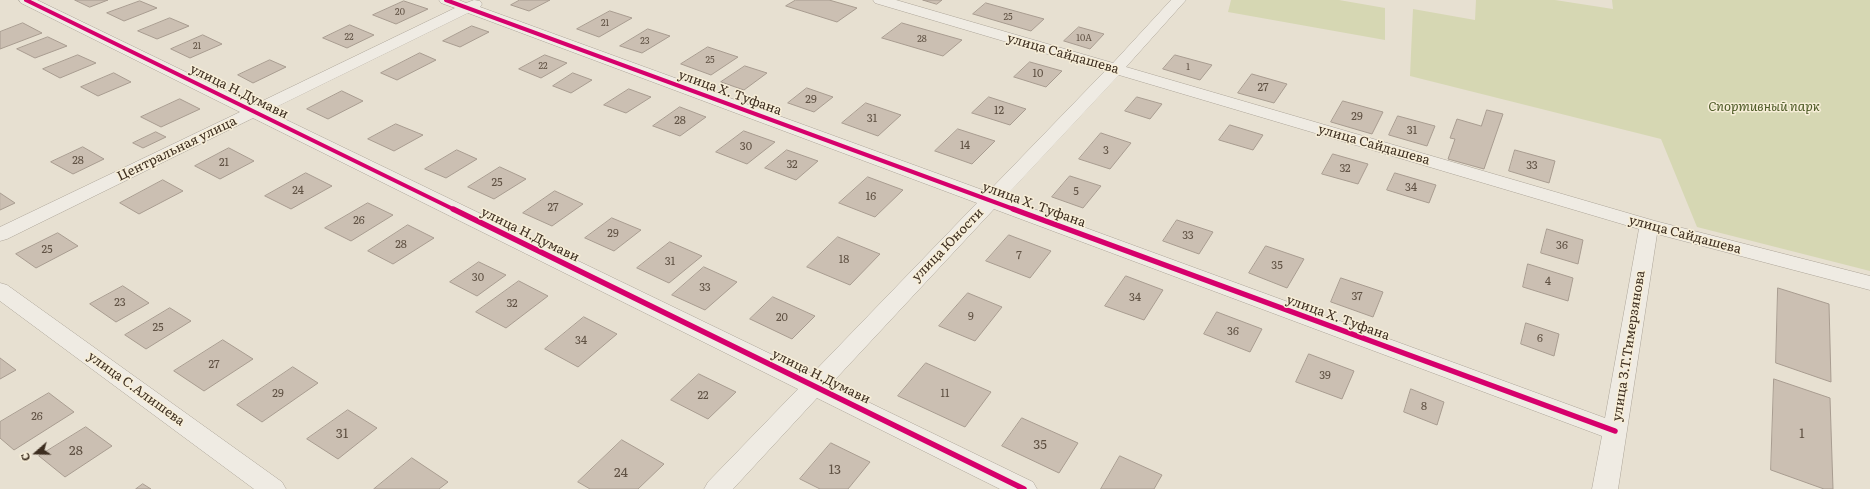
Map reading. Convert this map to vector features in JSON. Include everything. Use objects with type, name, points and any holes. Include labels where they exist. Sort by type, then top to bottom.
[{"type":"street","name":"улица Н.Думави","points":[[26,0],[1024,489]]},
{"type":"street","name":"улица Х. Туфана","points":[[446,0],[476,4],[990,201],[1615,431]]},
{"type":"street","name":"улица Сайдашева","points":[[880,0],[1649,226],[1870,283]]},
{"type":"street","name":"улица Юности","points":[[717,489],[1116,69],[1178,0]]},
{"type":"street","name":"Центральная улица","points":[[0,235],[476,4]]},
{"type":"street","name":"улица З.Т.Тимерзянова","points":[[1605,489],[1649,226]]},
{"type":"street","name":"улица С.Алишева","points":[[0,290],[273,489]]},
{"type":"green space","points":[[1231,0],[1339,0],[1385,8],[1385,40],[1228,12]]},
{"type":"green space","name":"Спортивный парк","points":[[1476,0],[1555,0],[1613,9],[1612,0],[1870,0],[1870,271],[1697,227],[1661,139],[1410,76],[1413,9],[1475,20]]},
{"type":"building","points":[[75,0],[108,0],[90,7]]},
{"type":"building","points":[[520,0],[550,0],[529,11],[511,5]]},
{"type":"building","points":[[796,0],[829,0],[857,8],[837,22],[786,6]]},
{"type":"building","points":[[923,0],[942,0],[937,4]]},
{"type":"building","points":[[140,1],[157,8],[124,21],[107,13]]},
{"type":"building","points":[[404,1],[428,9],[396,24],[373,15]]},
{"type":"building","points":[[986,3],[1044,19],[1031,31],[973,14]]},
{"type":"building","points":[[610,11],[632,18],[599,37],[577,29]]},
{"type":"building","points":[[170,18],[189,26],[157,39],[138,31]]},
{"type":"building","points":[[23,23],[42,33],[0,49],[0,32]]},
{"type":"building","points":[[902,23],[962,40],[943,56],[882,38]]},
{"type":"building","points":[[350,25],[374,35],[347,48],[323,38]]},
{"type":"building","points":[[472,26],[489,32],[460,47],[443,41]]},
{"type":"building","points":[[1079,27],[1104,34],[1090,49],[1064,41]]},
{"type":"building","points":[[648,29],[670,36],[642,53],[620,46]]},
{"type":"building","points":[[203,35],[222,44],[190,58],[171,49]]},
{"type":"building","points":[[48,37],[67,46],[35,58],[17,49]]},
{"type":"building","points":[[708,47],[738,57],[711,75],[681,64]]},
{"type":"building","points":[[420,53],[436,60],[397,80],[381,73]]},
{"type":"building","points":[[78,55],[96,63],[60,78],[43,69]]},
{"type":"building","points":[[545,55],[567,63],[541,78],[519,69]]},
{"type":"building","points":[[1175,55],[1212,65],[1200,80],[1163,69]]},
{"type":"building","points":[[270,60],[286,67],[253,83],[238,75]]},
{"type":"building","points":[[1030,62],[1062,71],[1046,87],[1014,77]]},
{"type":"building","points":[[745,66],[767,73],[744,90],[721,82]]},
{"type":"building","points":[[114,73],[131,82],[98,96],[81,87]]},
{"type":"building","points":[[573,73],[592,80],[571,93],[553,86]]},
{"type":"building","points":[[1252,74],[1287,84],[1274,103],[1238,93]]},
{"type":"building","points":[[807,88],[833,97],[814,112],[788,103]]},
{"type":"building","points":[[629,89],[651,97],[626,113],[604,105]]},
{"type":"building","points":[[342,91],[363,101],[328,119],[307,109]]},
{"type":"building","points":[[989,97],[1026,109],[1010,125],[972,113]]},
{"type":"building","points":[[1137,97],[1162,104],[1150,119],[1125,111]]},
{"type":"building","points":[[180,99],[200,109],[161,127],[141,117]]},
{"type":"building","points":[[1343,101],[1383,112],[1372,134],[1331,122]]},
{"type":"building","points":[[866,103],[901,115],[878,136],[842,123]]},
{"type":"building","points":[[680,107],[706,117],[680,136],[653,126]]},
{"type":"building","points":[[1487,110],[1503,114],[1484,169],[1448,159],[1455,139],[1450,138],[1457,119],[1481,126]]},
{"type":"building","points":[[1398,116],[1435,126],[1427,146],[1389,135]]},
{"type":"building","points":[[396,124],[423,135],[394,151],[368,139]]},
{"type":"building","points":[[1230,125],[1263,135],[1253,150],[1219,140]]},
{"type":"building","points":[[958,129],[995,141],[972,164],[935,151]]},
{"type":"building","points":[[744,131],[775,142],[747,164],[716,152]]},
{"type":"building","points":[[156,132],[166,137],[143,148],[133,143]]},
{"type":"building","points":[[1101,133],[1131,143],[1110,169],[1079,159]]},
{"type":"building","points":[[83,147],[104,159],[73,174],[51,162]]},
{"type":"building","points":[[229,148],[254,161],[220,179],[195,166]]},
{"type":"building","points":[[457,150],[477,159],[446,178],[425,169]]},
{"type":"building","points":[[787,150],[818,161],[796,180],[765,168]]},
{"type":"building","points":[[1515,150],[1555,161],[1549,183],[1509,171]]},
{"type":"building","points":[[1333,154],[1368,164],[1358,184],[1322,174]]},
{"type":"building","points":[[500,167],[526,179],[494,199],[468,187]]},
{"type":"building","points":[[306,173],[332,186],[291,209],[265,196]]},
{"type":"building","points":[[1395,173],[1436,185],[1429,203],[1387,190]]},
{"type":"building","points":[[1070,176],[1101,186],[1083,208],[1052,197]]},
{"type":"building","points":[[868,177],[903,190],[875,217],[839,203]]},
{"type":"building","points":[[163,180],[183,191],[139,214],[120,203]]},
{"type":"building","points":[[555,191],[583,204],[552,226],[523,213]]},
{"type":"building","points":[[0,193],[15,203],[0,210]]},
{"type":"building","points":[[368,203],[393,215],[351,241],[325,228]]},
{"type":"building","points":[[612,218],[641,230],[614,251],[585,238]]},
{"type":"building","points":[[1177,220],[1213,232],[1199,254],[1163,241]]},
{"type":"building","points":[[408,225],[434,238],[393,264],[368,251]]},
{"type":"building","points":[[1547,229],[1583,240],[1578,264],[1541,253]]},
{"type":"building","points":[[58,233],[78,246],[36,268],[16,254]]},
{"type":"building","points":[[1009,235],[1051,251],[1030,278],[986,261]]},
{"type":"building","points":[[838,237],[880,254],[850,285],[807,267]]},
{"type":"building","points":[[670,242],[702,256],[669,283],[637,268]]},
{"type":"building","points":[[1266,246],[1304,259],[1287,288],[1249,273]]},
{"type":"building","points":[[479,262],[506,275],[477,296],[450,282]]},
{"type":"building","points":[[1528,264],[1573,278],[1568,301],[1523,287]]},
{"type":"building","points":[[704,267],[737,282],[705,310],[672,295]]},
{"type":"building","points":[[1126,276],[1163,290],[1144,320],[1105,306]]},
{"type":"building","points":[[1341,278],[1383,292],[1373,317],[1331,302]]},
{"type":"building","points":[[519,281],[548,296],[506,328],[476,312]]},
{"type":"building","points":[[123,286],[149,303],[116,322],[90,304]]},
{"type":"building","points":[[1778,288],[1829,304],[1831,382],[1776,363]]},
{"type":"building","points":[[968,293],[1002,307],[975,341],[939,326]]},
{"type":"building","points":[[773,297],[815,316],[792,339],[750,319]]},
{"type":"building","points":[[170,308],[191,321],[146,349],[125,335]]},
{"type":"building","points":[[1217,312],[1262,329],[1250,352],[1204,334]]},
{"type":"building","points":[[584,317],[617,334],[578,367],[545,349]]},
{"type":"building","points":[[1526,323],[1559,334],[1554,356],[1521,344]]},
{"type":"building","points":[[223,340],[253,359],[204,391],[174,371]]},
{"type":"building","points":[[1309,354],[1354,371],[1342,399],[1296,382]]},
{"type":"building","points":[[0,358],[16,370],[0,379]]},
{"type":"building","points":[[926,363],[991,392],[965,427],[898,396]]},
{"type":"building","points":[[293,367],[318,383],[262,422],[237,405]]},
{"type":"building","points":[[699,374],[736,392],[708,419],[671,400]]},
{"type":"building","points":[[1774,379],[1830,398],[1833,489],[1824,489],[1771,470]]},
{"type":"building","points":[[1411,389],[1444,402],[1437,425],[1404,412]]},
{"type":"building","points":[[49,393],[74,412],[14,450],[0,438],[0,422]]},
{"type":"building","points":[[348,410],[377,428],[338,459],[307,439]]},
{"type":"building","points":[[1022,418],[1078,443],[1059,473],[1002,446]]},
{"type":"building","points":[[86,427],[112,446],[65,477],[39,456]]},
{"type":"building","points":[[622,440],[664,464],[638,489],[590,489],[578,482]]},
{"type":"building","points":[[831,443],[870,462],[848,489],[820,489],[800,479]]},
{"type":"building","points":[[1120,456],[1162,475],[1154,489],[1101,489]]},
{"type":"building","points":[[412,458],[448,482],[439,489],[374,489]]},
{"type":"building","points":[[143,484],[151,489],[136,489]]},
{"type":"cycle path","points":[[26,0],[1024,489]]},
{"type":"cycle path","points":[[446,0],[1615,431]]}]
